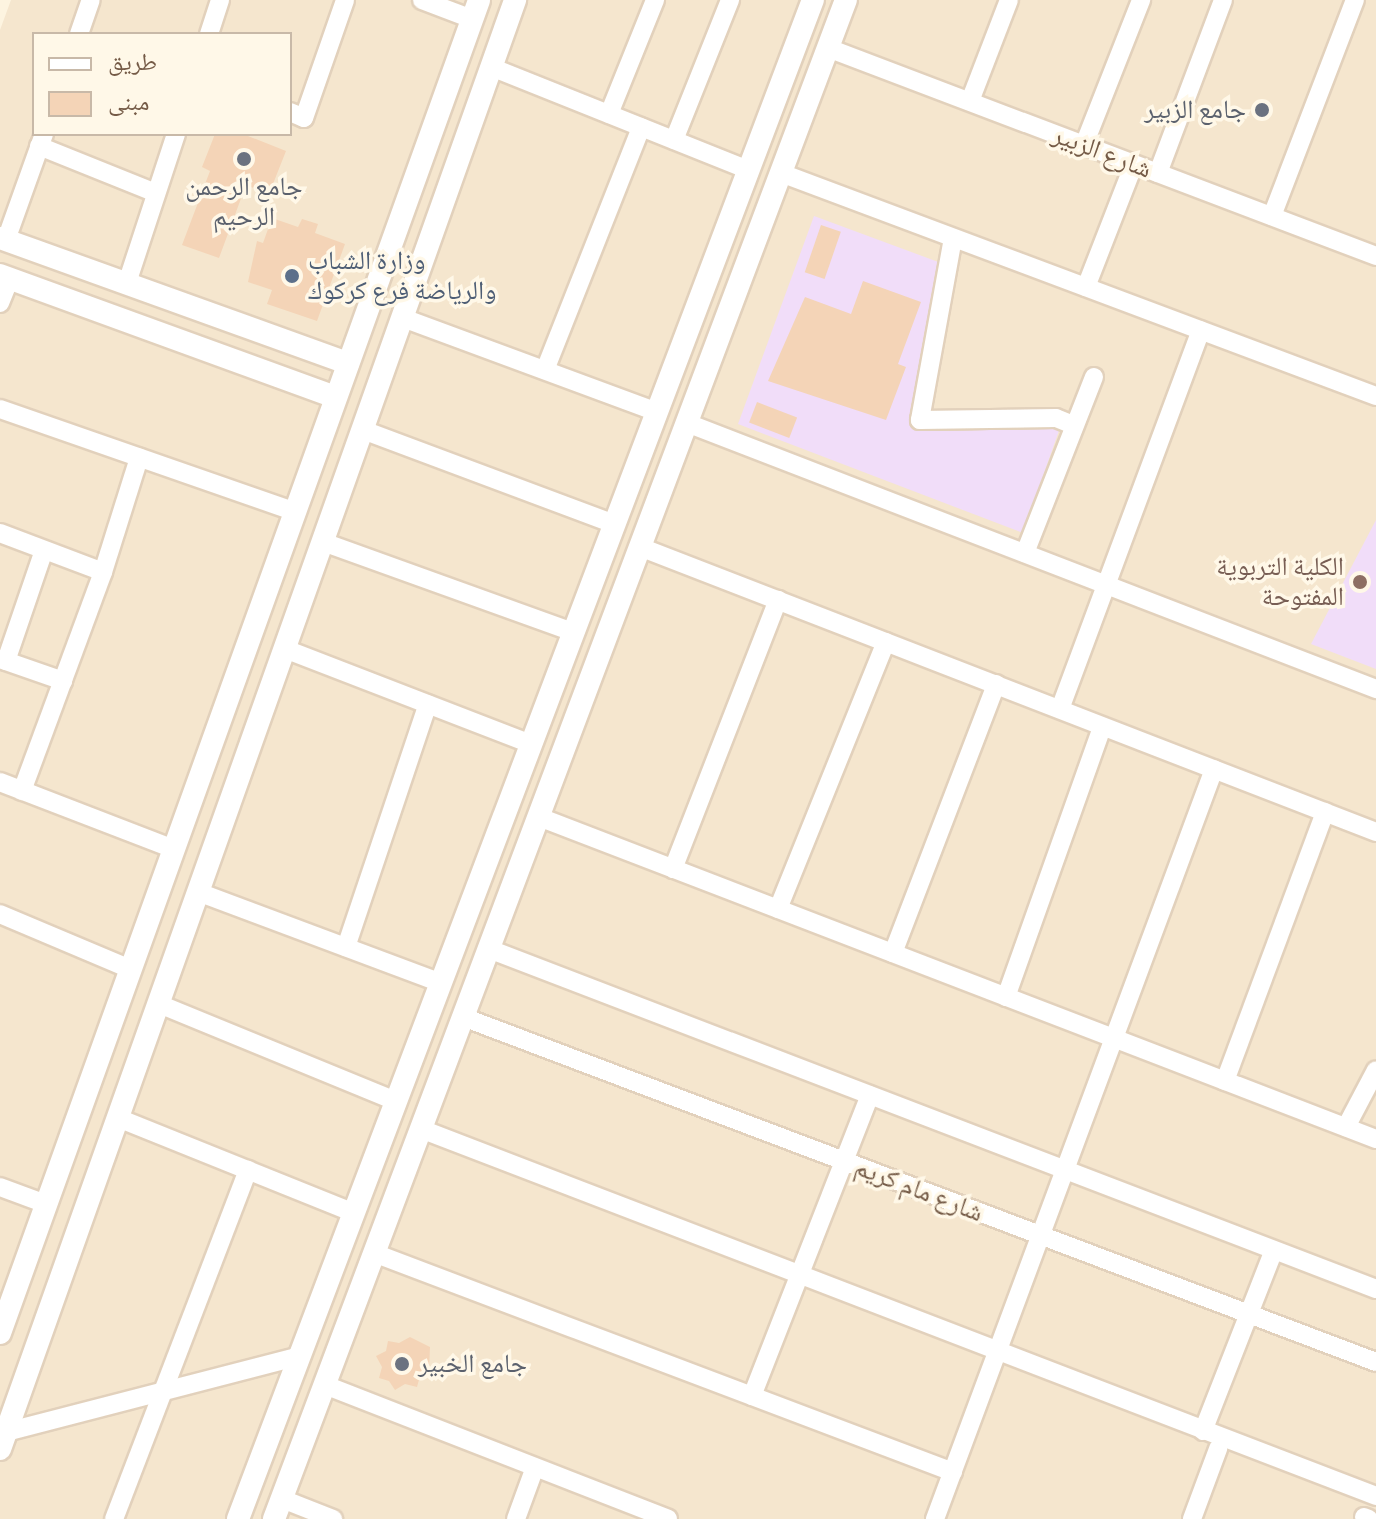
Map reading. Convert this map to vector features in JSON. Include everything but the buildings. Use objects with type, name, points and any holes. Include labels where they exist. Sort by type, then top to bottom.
[{"type":"street","points":[[80,32],[91,0]]},
{"type":"street","points":[[210,32],[220,0]]},
{"type":"street","points":[[292,113],[304,118],[345,0]]},
{"type":"street","points":[[0,1332],[476,9],[422,0]]},
{"type":"street","points":[[3,1440],[515,0]]},
{"type":"street","points":[[609,114],[655,0]]},
{"type":"street","points":[[674,140],[730,0]]},
{"type":"street","points":[[238,1519],[813,0]]},
{"type":"street","points":[[970,101],[1009,0]]},
{"type":"street","points":[[1084,145],[1141,0]]},
{"type":"street","points":[[1158,173],[1223,0]]},
{"type":"street","points":[[1272,216],[1355,0]]},
{"type":"street","points":[[333,1519],[278,1509],[828,48],[837,3]]},
{"type":"street","name":"شارع الزبير","points":[[828,48],[1376,256]]},
{"type":"street","points":[[491,67],[749,170]]},
{"type":"street","points":[[545,370],[641,127]]},
{"type":"street","points":[[127,283],[175,136]]},
{"type":"street","points":[[156,193],[41,140],[3,239],[348,363]]},
{"type":"street","points":[[1086,287],[1134,164]]},
{"type":"street","points":[[781,173],[1376,396]]},
{"type":"street","points":[[953,238],[920,420],[1056,418],[1073,425]]},
{"type":"street","points":[[79,303],[91,270]]},
{"type":"street","points":[[0,303],[5,276],[336,397]]},
{"type":"street","points":[[403,318],[657,412]]},
{"type":"street","points":[[1060,709],[1201,330]]},
{"type":"street","points":[[1025,553],[1094,377]]},
{"type":"street","points":[[0,409],[295,512]]},
{"type":"street","points":[[687,423],[1376,689]]},
{"type":"street","points":[[363,430],[615,524]]},
{"type":"street","points":[[22,791],[103,572],[139,458]]},
{"type":"street","points":[[0,533],[103,572]]},
{"type":"street","points":[[323,542],[573,632]]},
{"type":"street","points":[[640,547],[1376,832]]},
{"type":"street","points":[[44,550],[3,660],[63,681]]},
{"type":"street","points":[[673,869],[778,600]]},
{"type":"street","points":[[778,909],[886,642]]},
{"type":"street","points":[[285,649],[531,744]]},
{"type":"street","points":[[554,683],[585,695]]},
{"type":"street","points":[[893,953],[996,684]]},
{"type":"street","points":[[346,947],[428,704]]},
{"type":"street","points":[[1006,997],[1102,727]]},
{"type":"street","points":[[935,1519],[1214,769]]},
{"type":"street","points":[[0,782],[174,849]]},
{"type":"street","points":[[1225,1081],[1325,812]]},
{"type":"street","points":[[539,817],[1376,1139]]},
{"type":"street","points":[[198,892],[441,983]]},
{"type":"street","points":[[153,907],[187,924]]},
{"type":"street","points":[[0,914],[130,969]]},
{"type":"street","points":[[489,949],[1376,1289]]},
{"type":"street","points":[[159,1004],[396,1101]]},
{"type":"street","name":"شارع مام كريم","points":[[463,1017],[1376,1362]]},
{"type":"street","points":[[1346,1127],[1376,1070]]},
{"type":"street","points":[[752,1396],[870,1095]]},
{"type":"street","points":[[118,1118],[354,1213]]},
{"type":"street","points":[[421,1129],[1376,1496]]},
{"type":"street","points":[[114,1519],[248,1170]]},
{"type":"street","points":[[0,1187],[46,1204]]},
{"type":"street","points":[[1203,1431],[1274,1250]]},
{"type":"street","points":[[374,1253],[953,1472]]},
{"type":"street","points":[[3,1440],[164,1389],[300,1356]]},
{"type":"street","points":[[325,1385],[657,1517]]},
{"type":"street","points":[[1192,1519],[1218,1449]]},
{"type":"street","points":[[516,1519],[535,1467]]},
{"type":"shaded area","points":[[11,0],[1376,0],[1376,1519],[0,1519],[0,30]]},
{"type":"shaded area","points":[[814,216],[941,263],[911,426],[1061,425],[1023,533],[738,424]]},
{"type":"shaded area","name":"الكلية التربوية المفتوحة","points":[[1376,520],[1376,669],[1311,644]]},
{"type":"place","name":"جامع الزبير","points":[[1262,110]]},
{"type":"place","name":"جامع الرحمن الرحيم","points":[[244,159]]},
{"type":"place","name":"وزارة الشباب والرياضة فرع كركوك","points":[[292,276]]},
{"type":"place","name":"الكلية التربوية المفتوحة","points":[[1360,582]]},
{"type":"place","name":"جامع الخبير","points":[[402,1364]]}]
